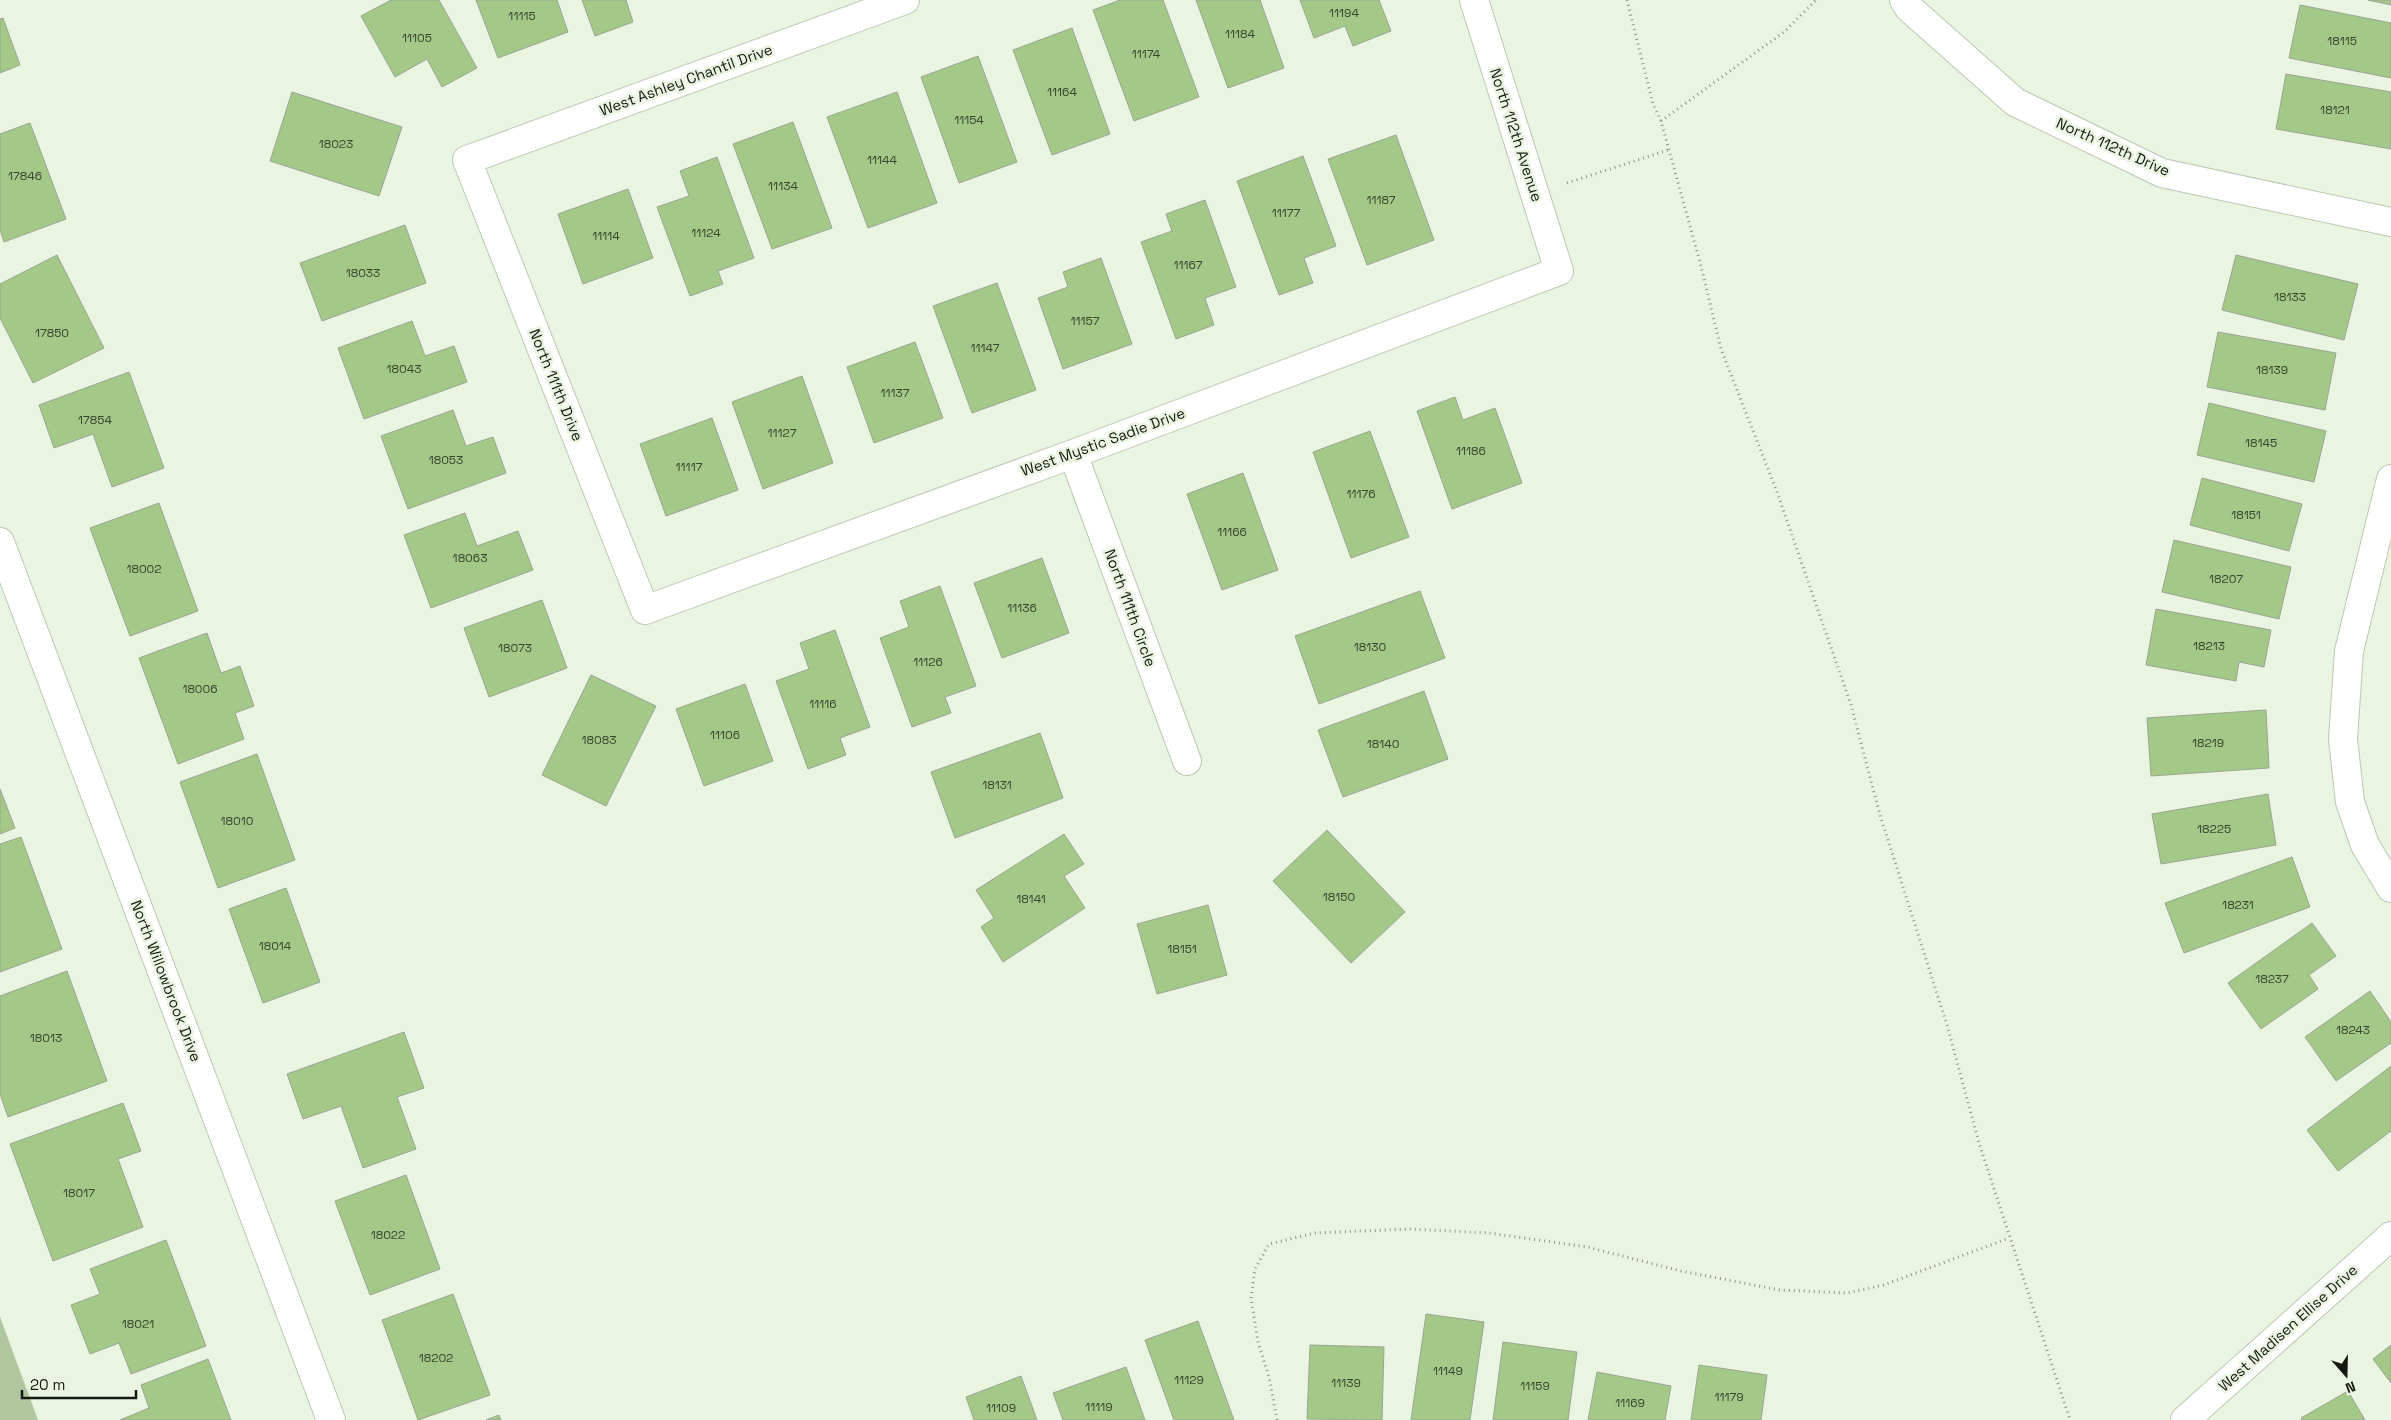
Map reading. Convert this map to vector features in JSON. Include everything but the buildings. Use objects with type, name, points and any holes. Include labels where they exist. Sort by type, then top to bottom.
[{"type":"street","name":"West Ashley Chantil Drive","points":[[467,160],[905,0]]},
{"type":"street","name":"North 112th Avenue","points":[[1474,0],[1559,271]]},
{"type":"street","name":"North 112th Drive","points":[[1904,0],[1909,8],[2015,102],[2162,173],[2391,222]]},
{"type":"street","name":"North 111th Drive","points":[[467,160],[645,610]]},
{"type":"street","name":"West Mystic Sadie Drive","points":[[645,610],[1073,454],[1559,271]]},
{"type":"street","name":"North 111th Circle","points":[[1073,454],[1186,761]]},
{"type":"street","points":[[2391,479],[2349,651],[2343,739],[2350,802],[2365,845],[2391,888]]},
{"type":"street","name":"North Willowbrook Drive","points":[[0,542],[331,1420]]},
{"type":"street","name":"West Madisen Ellise Drive","points":[[2185,1420],[2391,1236]]},
{"type":"path","points":[[1627,0],[1653,104],[1661,121],[1701,266],[1721,349],[1777,492],[1851,705],[1880,815],[1947,1025],[1979,1142],[2070,1420]]},
{"type":"path","points":[[1661,121],[1784,32],[1816,0]]},
{"type":"path","points":[[1535,194],[1668,150]]},
{"type":"path","points":[[1277,1420],[1269,1378],[1258,1342],[1251,1298],[1255,1269],[1269,1244],[1315,1233],[1409,1229],[1489,1233],[1587,1247],[1681,1271],[1780,1290],[1847,1293],[1884,1285],[2009,1238]]},
{"type":"green space","points":[[0,1317],[38,1420],[0,1420]]}]
